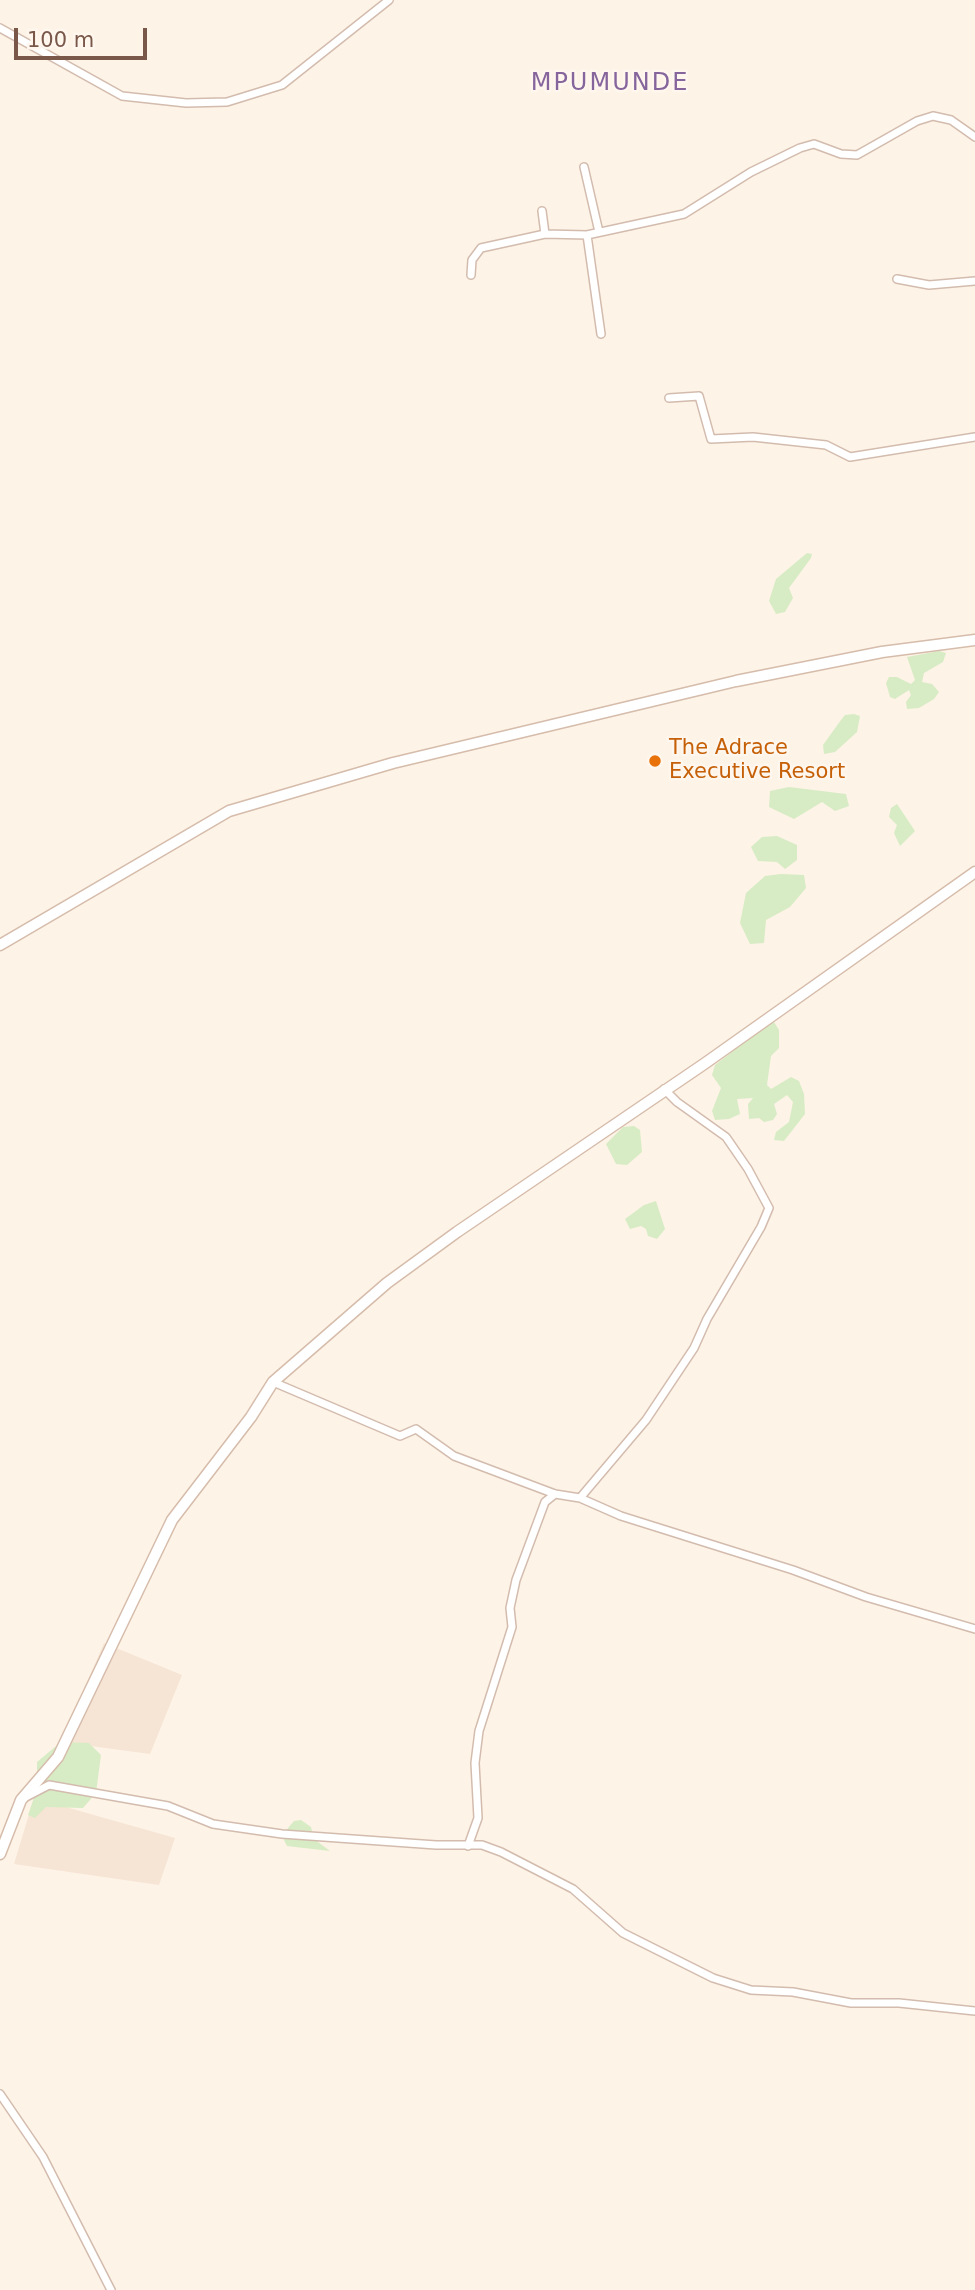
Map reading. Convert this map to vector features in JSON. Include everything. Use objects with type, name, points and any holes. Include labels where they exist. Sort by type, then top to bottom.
[{"type":"main road","points":[[0,945],[229,811],[393,763],[736,681],[882,652],[975,639]]},
{"type":"main road","points":[[0,1854],[21,1800],[58,1757],[172,1520],[251,1417],[273,1382],[387,1283],[664,1089],[704,1064],[975,872]]},
{"type":"street","points":[[0,28],[122,96],[186,103],[227,102],[282,85],[389,0]]},
{"type":"street","points":[[471,275],[477,249],[545,234],[587,235],[684,214],[751,172],[814,144],[841,154],[857,155],[917,121],[933,116],[951,120],[975,136]]},
{"type":"street","points":[[584,167],[599,232]]},
{"type":"street","points":[[542,211],[545,234]]},
{"type":"street","points":[[587,235],[601,334]]},
{"type":"street","points":[[897,279],[929,285],[975,281]]},
{"type":"street","points":[[669,398],[699,396],[711,439],[753,437],[826,445],[850,457],[975,437]]},
{"type":"street","points":[[580,1499],[646,1420],[694,1348],[707,1319],[761,1227],[769,1208],[726,1136],[677,1102],[664,1089]]},
{"type":"street","points":[[273,1382],[400,1436],[416,1429],[454,1456],[555,1494],[580,1499],[621,1516],[793,1570],[866,1597],[975,1629]]},
{"type":"street","points":[[468,1846],[478,1818],[475,1763],[479,1731],[512,1627],[510,1608],[516,1580],[545,1502],[555,1494]]},
{"type":"street","points":[[21,1800],[49,1785],[168,1805],[213,1824],[282,1835],[482,1845],[525,1863],[573,1889],[623,1933],[713,1978],[751,1990],[793,1992],[851,2003],[899,2003],[975,2011]]},
{"type":"street","points":[[0,2094],[43,2157],[111,2290]]},
{"type":"shaded area","points":[[104,1643],[182,1675],[150,1754],[61,1742]]},
{"type":"shaded area","points":[[34,1798],[175,1838],[159,1885],[14,1864]]},
{"type":"green space","points":[[807,553],[812,554],[811,558],[789,588],[793,598],[785,612],[776,614],[769,601],[776,579]]},
{"type":"green space","points":[[939,651],[946,653],[943,662],[924,673],[922,682],[932,684],[939,692],[934,699],[919,708],[907,709],[906,702],[911,695],[909,690],[895,699],[890,697],[886,683],[889,677],[897,677],[911,684],[915,680],[907,657]]},
{"type":"green space","points":[[845,715],[860,716],[857,732],[835,752],[824,754],[823,745],[841,720]]},
{"type":"green space","points":[[789,787],[846,794],[849,806],[835,811],[822,802],[794,819],[769,807],[770,791]]},
{"type":"green space","points":[[897,804],[915,831],[900,846],[894,833],[897,825],[889,817],[891,808]]},
{"type":"green space","points":[[777,836],[797,845],[797,860],[785,869],[777,862],[758,861],[751,847],[762,837]]},
{"type":"green space","points":[[804,875],[806,888],[790,907],[766,920],[764,943],[750,944],[740,923],[746,893],[765,876]]},
{"type":"green space","points":[[774,1022],[779,1030],[779,1048],[771,1056],[767,1085],[771,1089],[791,1077],[799,1081],[804,1094],[805,1114],[784,1141],[774,1140],[776,1132],[789,1122],[793,1102],[787,1095],[774,1104],[777,1114],[773,1120],[764,1122],[759,1118],[749,1119],[748,1104],[753,1098],[737,1099],[740,1114],[729,1119],[715,1120],[712,1111],[721,1088],[712,1075],[715,1065]]},
{"type":"green space","points":[[634,1126],[640,1130],[642,1152],[627,1165],[616,1164],[606,1144],[623,1127]]},
{"type":"green space","points":[[656,1201],[665,1229],[657,1239],[648,1236],[646,1229],[641,1226],[630,1229],[625,1219],[644,1205]]},
{"type":"green space","points":[[61,1742],[89,1743],[101,1755],[96,1793],[83,1808],[46,1807],[35,1818],[28,1815],[37,1789],[37,1762]]},
{"type":"green space","points":[[301,1820],[311,1827],[314,1839],[330,1851],[287,1846],[283,1838],[288,1828],[294,1821]]},
{"type":"place","name":"The Adrace Executive Resort","points":[[655,761]]},
{"type":"district","name":"MPUMUNDE","points":[[610,84]]}]
